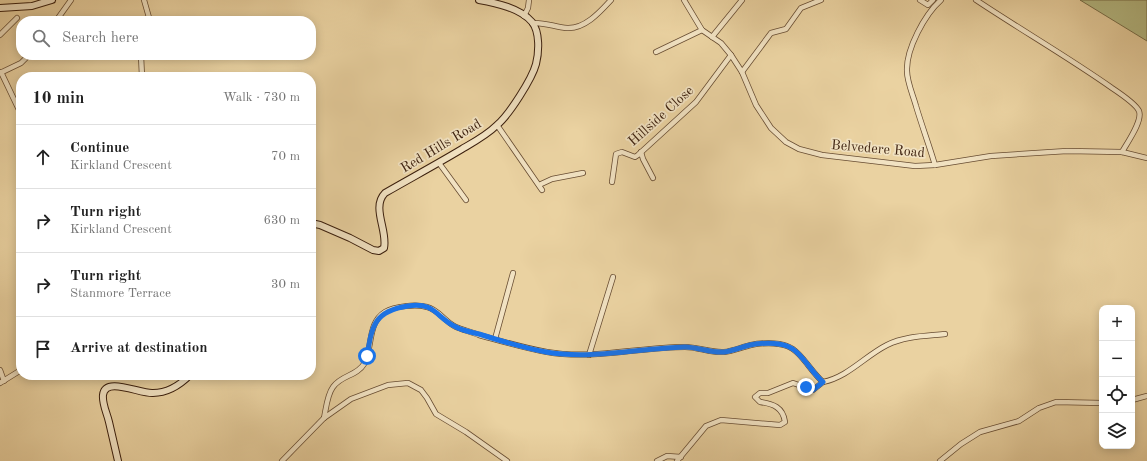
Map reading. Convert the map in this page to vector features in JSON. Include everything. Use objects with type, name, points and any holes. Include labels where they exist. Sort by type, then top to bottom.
[{"type":"main road","points":[[0,8],[32,6],[52,0]]},
{"type":"main road","points":[[479,0],[500,5],[524,16],[532,23]]},
{"type":"main road","name":"Red Hills Road","points":[[316,224],[350,238],[373,250],[378,251],[384,248],[385,242],[380,219],[379,202],[381,197],[385,193],[484,136],[505,117],[515,103],[536,65],[538,44],[537,33],[532,23]]},
{"type":"main road","points":[[118,461],[105,410],[103,396],[104,391],[113,385],[152,394],[175,388],[184,380]]},
{"type":"street","points":[[60,16],[71,0]]},
{"type":"street","points":[[144,0],[149,16]]},
{"type":"street","points":[[524,16],[528,8],[529,0]]},
{"type":"street","points":[[532,23],[539,22],[566,28],[580,26],[589,21],[611,0]]},
{"type":"street","name":"Belvedere Road","points":[[684,0],[702,30],[721,44],[731,55],[742,72],[756,105],[772,128],[786,142],[799,149],[822,156],[915,166],[935,165],[991,156],[1032,153],[1098,151],[1122,152],[1147,158]]},
{"type":"street","points":[[712,37],[742,0]]},
{"type":"street","points":[[742,72],[771,33],[786,29],[801,8],[821,0]]},
{"type":"street","points":[[920,0],[928,4],[933,0]]},
{"type":"street","points":[[935,165],[911,88],[907,70],[918,32],[927,16],[940,0]]},
{"type":"street","points":[[976,0],[1088,71],[1123,96],[1139,110],[1140,116],[1138,124],[1122,152]]},
{"type":"street","points":[[0,35],[16,19]]},
{"type":"street","points":[[656,52],[702,30]]},
{"type":"street","name":"Hillside Close","points":[[612,182],[616,154],[622,152],[635,156],[641,152],[696,102],[731,55]]},
{"type":"street","points":[[16,104],[1,73],[24,60]]},
{"type":"street","points":[[141,60],[142,72]]},
{"type":"street","points":[[497,125],[542,190]]},
{"type":"street","points":[[641,152],[653,178]]},
{"type":"street","points":[[439,163],[466,200]]},
{"type":"street","points":[[539,185],[552,179],[583,173]]},
{"type":"street","points":[[495,340],[513,273]]},
{"type":"street","points":[[589,355],[614,277]]},
{"type":"street","points":[[324,418],[333,386],[339,380],[356,372],[363,365],[367,356],[371,332],[376,321],[385,312],[407,306],[419,305],[429,307],[455,327],[495,340],[545,352],[561,354],[589,355],[687,347],[710,352],[724,352],[752,344],[780,344],[788,346],[796,353],[823,382]]},
{"type":"street","points":[[657,461],[667,456],[679,459],[706,426],[721,420],[780,425],[785,422],[784,415],[780,410],[770,404],[760,402],[755,397],[760,393],[768,393],[793,383],[813,390],[823,382],[833,380],[848,372],[889,344],[905,339],[945,334]]},
{"type":"street","points":[[0,370],[2,382],[16,373]]},
{"type":"street","points":[[282,461],[324,418],[350,399],[388,385],[408,383],[421,390],[436,414],[466,432],[500,459],[507,461]]},
{"type":"street","points":[[1135,399],[1147,396]]},
{"type":"street","points":[[940,461],[961,444],[980,432],[1019,421],[1039,408],[1056,402],[1099,403]]},
{"type":"green space","points":[[1080,0],[1147,0],[1147,41]]},
{"type":"route","points":[[367,356],[371,332],[376,321],[385,312],[407,306],[419,305],[429,307],[455,327],[495,340],[545,352],[561,354],[610,354],[687,347],[710,352],[724,352],[752,344],[780,344],[788,346],[796,353],[823,382],[813,390],[806,387]]}]
